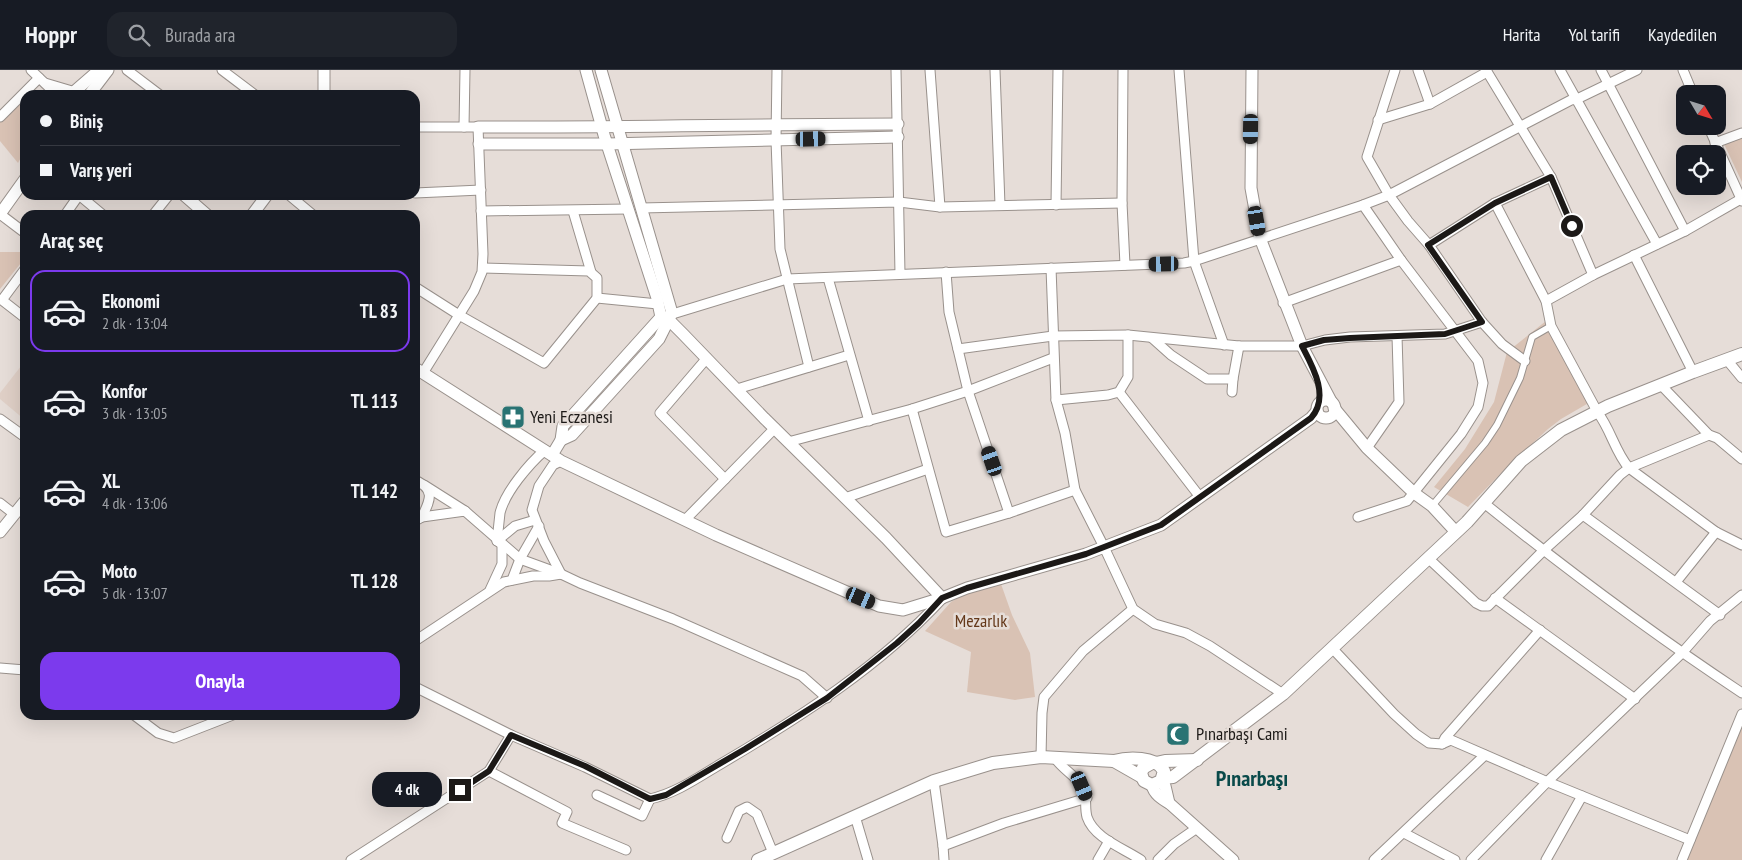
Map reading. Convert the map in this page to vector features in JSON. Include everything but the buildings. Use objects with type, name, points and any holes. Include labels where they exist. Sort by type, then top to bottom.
[{"type":"main road","points":[[758,860],[934,781],[993,763],[1041,757],[1114,762],[1155,780],[1173,776],[1197,760],[1283,694],[1456,532],[1521,461],[1561,430],[1608,406],[1742,354]]},
{"type":"main road","points":[[1114,762],[1124,758],[1134,758],[1154,763],[1162,767],[1164,771],[1155,780]]},
{"type":"main road","points":[[1155,780],[1143,768],[1154,763],[1166,761],[1197,760]]},
{"type":"street","points":[[31,70],[52,90]]},
{"type":"street","points":[[77,90],[99,70]]},
{"type":"street","points":[[93,90],[108,70]]},
{"type":"street","points":[[127,70],[153,90]]},
{"type":"street","points":[[222,70],[248,90]]},
{"type":"street","points":[[324,70],[324,90]]},
{"type":"street","points":[[464,127],[465,70]]},
{"type":"street","points":[[586,70],[602,128],[658,304],[668,317],[774,428],[906,559],[942,598]]},
{"type":"street","points":[[561,574],[544,541],[532,510],[535,493],[550,470],[552,455],[561,440],[572,435],[659,340],[668,317],[641,208],[601,70]]},
{"type":"street","points":[[777,70],[776,140],[780,249],[809,367]]},
{"type":"street","points":[[896,70],[900,274]]},
{"type":"street","points":[[930,70],[940,207]]},
{"type":"street","points":[[995,70],[1000,205]]},
{"type":"street","points":[[1056,205],[1058,70]]},
{"type":"street","points":[[1122,70],[1122,203],[1125,265]]},
{"type":"street","points":[[1179,70],[1194,261],[1224,345]]},
{"type":"street","points":[[1252,70],[1251,188],[1260,238],[1283,303],[1316,375],[1326,408],[1350,429],[1414,493],[1432,506],[1456,532]]},
{"type":"street","points":[[1394,70],[1367,157],[1389,195],[1428,245],[1482,322],[1502,344],[1525,361]]},
{"type":"street","points":[[1418,70],[1430,104]]},
{"type":"street","points":[[1560,70],[1657,244]]},
{"type":"street","points":[[1601,70],[1685,231]]},
{"type":"street","points":[[668,317],[787,279],[1184,263],[1194,261],[1389,195],[1572,100],[1637,70]]},
{"type":"street","points":[[1683,70],[1689,85]]},
{"type":"street","points":[[1378,120],[1430,104],[1487,71],[1551,177],[1593,275]]},
{"type":"street","points":[[41,80],[66,90]]},
{"type":"street","points":[[30,90],[41,80]]},
{"type":"street","points":[[0,117],[20,99]]},
{"type":"street","points":[[420,127],[602,128],[777,124],[898,124]]},
{"type":"street","points":[[420,370],[460,315],[474,291],[482,272],[478,127]]},
{"type":"street","points":[[1715,143],[1742,133]]},
{"type":"street","points":[[1546,300],[1685,231],[1741,195],[1712,135]]},
{"type":"street","points":[[479,144],[622,144],[898,137]]},
{"type":"street","points":[[1428,245],[1495,203],[1551,177]]},
{"type":"street","points":[[20,185],[0,214],[20,229]]},
{"type":"street","points":[[420,193],[480,190]]},
{"type":"street","points":[[85,200],[97,210]]},
{"type":"street","points":[[157,210],[165,200]]},
{"type":"street","points":[[190,200],[201,210]]},
{"type":"street","points":[[256,210],[264,200]]},
{"type":"street","points":[[295,200],[307,210]]},
{"type":"street","points":[[641,208],[898,202],[940,207],[1122,203]]},
{"type":"street","points":[[1495,203],[1546,300],[1551,326],[1606,424],[1622,460],[1629,468],[1716,532],[1742,545]]},
{"type":"street","points":[[1358,517],[1407,501],[1461,434],[1478,407],[1483,383],[1478,361],[1401,260],[1363,205]]},
{"type":"street","points":[[481,211],[628,210]]},
{"type":"street","points":[[573,211],[590,272]]},
{"type":"street","points":[[1634,255],[1693,372]]},
{"type":"street","points":[[1283,303],[1401,260]]},
{"type":"street","points":[[420,290],[544,363],[597,298],[597,278],[588,271],[482,268]]},
{"type":"street","points":[[1051,268],[1052,336],[1056,400],[1065,433],[1074,490],[1104,547],[1133,609],[1154,624],[1186,632],[1283,694]]},
{"type":"street","points":[[946,272],[949,312],[968,391],[1009,513]]},
{"type":"street","points":[[20,276],[2,300],[20,314]]},
{"type":"street","points":[[828,278],[869,421]]},
{"type":"street","points":[[597,298],[658,304]]},
{"type":"street","points":[[958,349],[1052,336],[1128,335],[1239,346],[1302,346],[1324,340],[1445,334],[1482,322]]},
{"type":"street","points":[[1432,506],[1485,443],[1520,378],[1532,336],[1551,326]]},
{"type":"street","points":[[1056,400],[1108,395],[1119,392],[1128,377],[1128,335]]},
{"type":"street","points":[[1367,448],[1399,402],[1397,336]]},
{"type":"street","points":[[1151,338],[1170,355],[1208,380],[1233,379]]},
{"type":"street","points":[[1232,392],[1239,346]]},
{"type":"street","points":[[737,389],[849,355]]},
{"type":"street","points":[[707,358],[660,413],[725,479]]},
{"type":"street","points":[[788,442],[912,409],[968,391],[1054,358]]},
{"type":"street","points":[[1727,360],[1742,378]]},
{"type":"street","points":[[420,372],[552,455],[725,539],[879,606],[903,610],[967,588],[1086,554],[1161,525],[1326,408]]},
{"type":"street","points":[[1662,384],[1709,435],[1717,438],[1742,459]]},
{"type":"street","points":[[1119,392],[1200,497]]},
{"type":"street","points":[[912,409],[946,532],[1009,513],[1074,490]]},
{"type":"street","points":[[0,418],[20,433]]},
{"type":"street","points":[[685,520],[774,428]]},
{"type":"street","points":[[1428,558],[1476,604],[1488,606],[1543,550],[1584,515],[1620,475],[1629,468],[1709,435]]},
{"type":"street","points":[[497,540],[501,512],[508,497],[533,460],[552,455]]},
{"type":"street","points":[[845,498],[928,469]]},
{"type":"street","points":[[420,483],[465,511],[502,545],[502,564],[489,591]]},
{"type":"street","points":[[420,516],[429,501],[430,494],[424,485]]},
{"type":"street","points":[[0,503],[14,514]]},
{"type":"street","points":[[1484,503],[1543,550],[1682,653],[1742,693]]},
{"type":"street","points":[[0,532],[20,507]]},
{"type":"street","points":[[420,519],[465,511]]},
{"type":"street","points":[[1584,515],[1720,615]]},
{"type":"street","points":[[497,540],[515,526],[537,523]]},
{"type":"street","points":[[512,580],[537,523]]},
{"type":"street","points":[[1676,582],[1716,532]]},
{"type":"street","points":[[497,540],[520,559],[673,619],[802,676],[827,698]]},
{"type":"street","points":[[420,638],[504,582],[533,576],[561,574]]},
{"type":"street","points":[[1472,860],[1548,781],[1682,653],[1710,621],[1720,615],[1742,595]]},
{"type":"street","points":[[420,690],[511,735],[585,766],[650,799],[674,791],[827,698],[897,643],[942,598]]},
{"type":"street","points":[[1495,598],[1635,699]]},
{"type":"street","points":[[1041,757],[1044,697],[1083,651],[1133,609]]},
{"type":"street","points":[[1442,744],[1445,738],[1540,630]]},
{"type":"street","points":[[1332,648],[1394,714],[1429,743],[1442,744],[1451,740],[1690,840]]},
{"type":"street","points":[[0,668],[20,670]]},
{"type":"street","points":[[1682,860],[1742,714]]},
{"type":"street","points":[[141,720],[158,733],[174,738],[220,720]]},
{"type":"street","points":[[351,860],[489,771],[511,735]]},
{"type":"street","points":[[1374,860],[1486,755]]},
{"type":"street","points":[[1055,758],[1082,786],[1086,798],[1087,816],[1095,831],[1140,860]]},
{"type":"street","points":[[489,771],[567,812],[562,823],[626,850]]},
{"type":"street","points":[[1155,780],[1153,788],[1160,798],[1169,803],[1197,828],[1227,858]]},
{"type":"street","points":[[934,781],[944,860]]},
{"type":"street","points":[[596,795],[642,816],[650,799]]},
{"type":"street","points":[[1546,860],[1582,796]]},
{"type":"street","points":[[943,846],[1004,823],[1086,798]]},
{"type":"street","points":[[727,838],[739,811],[747,807],[756,814],[773,853]]},
{"type":"street","points":[[855,816],[868,860]]},
{"type":"street","points":[[1158,860],[1174,844],[1197,828]]},
{"type":"street","points":[[1404,832],[1455,860]]},
{"type":"street","points":[[1098,860],[1109,841]]},
{"type":"shaded area","points":[[20,367],[20,416],[0,399],[0,393]]},
{"type":"green space","points":[[20,101],[20,159],[18,163],[0,141],[0,119]]},
{"type":"green space","points":[[1742,137],[1742,182],[1726,145],[1724,144]]},
{"type":"green space","points":[[0,252],[20,252],[20,264],[0,289]]},
{"type":"green space","points":[[1546,321],[1592,401],[1548,429],[1468,507],[1434,487],[1465,449],[1494,402],[1507,352]]},
{"type":"green space","name":"Mezarlık","points":[[1001,584],[1012,615],[1030,653],[1035,697],[1015,700],[967,692],[971,652],[925,631],[951,602],[970,591]]},
{"type":"green space","points":[[1742,721],[1742,860],[1687,860],[1740,725]]},
{"type":"place","name":"Yeni Eczanesi","points":[[513,417]]},
{"type":"place","name":"Pınarbaşı Cami","points":[[1178,734]]},
{"type":"district","name":"Pınarbaşı","points":[[1252,778]]},
{"type":"route","points":[[460,790],[489,771],[511,735],[585,766],[650,799],[666,795],[827,698],[897,643],[942,598],[967,588],[1086,554],[1161,525],[1311,418],[1317,411],[1320,403],[1316,375],[1302,346],[1324,340],[1445,334],[1482,322],[1428,245],[1495,203],[1551,177],[1572,226]]}]
